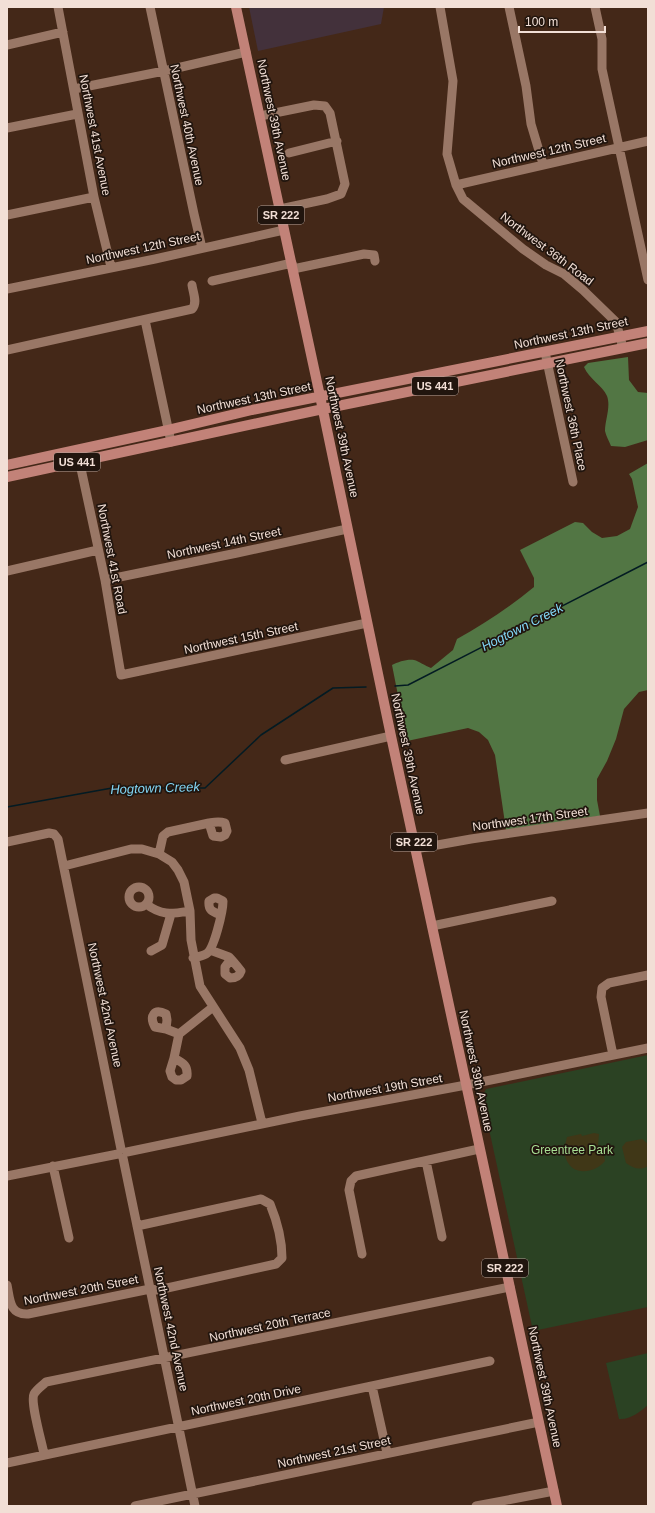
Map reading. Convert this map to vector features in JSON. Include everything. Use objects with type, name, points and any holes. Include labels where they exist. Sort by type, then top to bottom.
[{"type":"main road","name":"Northwest 39th Avenue","points":[[236,7],[323,409],[415,849],[557,1506]]},
{"type":"main road","name":"Northwest 13th Street","points":[[7,465],[168,430],[246,411],[648,331]]},
{"type":"main road","name":"Northwest 13th Street","points":[[7,477],[323,409],[648,343]]},
{"type":"street","name":"Northwest 41st Avenue","points":[[58,7],[74,89],[77,114],[111,267]]},
{"type":"street","name":"Northwest 40th Avenue","points":[[150,7],[202,248]]},
{"type":"street","name":"Northwest 36th Road","points":[[440,7],[453,81],[447,154],[456,185],[463,199],[500,231],[546,265],[564,274],[583,290],[616,322],[623,348]]},
{"type":"street","points":[[509,7],[526,86],[531,124],[543,164]]},
{"type":"street","points":[[595,7],[602,39],[602,69],[648,280]]},
{"type":"street","points":[[7,45],[63,32]]},
{"type":"street","points":[[74,89],[164,71],[246,52]]},
{"type":"street","points":[[260,116],[314,105],[325,106],[330,113],[337,141],[345,184],[341,194],[327,199],[280,209]]},
{"type":"street","points":[[7,128],[77,114]]},
{"type":"street","points":[[289,153],[337,141]]},
{"type":"street","name":"Northwest 12th Street","points":[[456,185],[648,141]]},
{"type":"street","points":[[7,215],[94,196]]},
{"type":"street","name":"Northwest 12th Street","points":[[7,289],[284,230]]},
{"type":"street","points":[[212,281],[364,254],[374,255],[375,261]]},
{"type":"street","points":[[7,350],[192,309],[196,302],[192,285]]},
{"type":"street","points":[[145,320],[171,442]]},
{"type":"street","name":"Northwest 36th Place","points":[[545,352],[573,482]]},
{"type":"street","name":"Northwest 41st Road","points":[[77,450],[105,580],[121,673]]},
{"type":"street","name":"Northwest 14th Street","points":[[105,580],[347,529]]},
{"type":"street","points":[[7,571],[98,550]]},
{"type":"street","name":"Northwest 15th Street","points":[[121,673],[122,675],[367,623]]},
{"type":"street","points":[[285,760],[391,736]]},
{"type":"street","name":"Northwest 17th Street","points":[[415,849],[471,839],[648,813]]},
{"type":"street","points":[[159,854],[163,836],[168,832],[209,823]]},
{"type":"street","name":"Northwest 42nd Avenue","points":[[7,842],[49,833],[54,834],[58,839],[196,1506]]},
{"type":"street","points":[[64,866],[131,849],[142,849],[159,854],[172,862],[184,882],[190,911],[191,940],[200,986],[240,1048],[249,1070],[262,1123]]},
{"type":"street","points":[[432,926],[552,901]]},
{"type":"street","points":[[146,904],[154,910],[171,914],[190,911]]},
{"type":"street","points":[[151,951],[162,945],[171,914]]},
{"type":"street","points":[[194,958],[206,954],[210,950],[221,915]]},
{"type":"street","points":[[210,950],[231,959]]},
{"type":"street","points":[[613,1055],[601,997],[602,988],[609,983],[648,975]]},
{"type":"street","points":[[174,1058],[179,1034],[213,1007]]},
{"type":"street","points":[[166,1029],[179,1034]]},
{"type":"street","name":"Northwest 19th Street","points":[[7,1176],[262,1123],[466,1085],[648,1048]]},
{"type":"street","points":[[362,1254],[349,1190],[350,1181],[356,1176],[480,1148]]},
{"type":"street","points":[[426,1161],[442,1237]]},
{"type":"street","points":[[53,1166],[69,1238]]},
{"type":"street","name":"Northwest 20th Street","points":[[7,1285],[11,1305],[16,1312],[28,1314],[150,1289],[158,1290],[276,1264],[282,1258],[279,1234],[270,1204],[261,1199],[137,1226]]},
{"type":"street","name":"Northwest 20th Terrace","points":[[44,1454],[34,1411],[33,1395],[46,1382],[510,1287]]},
{"type":"street","name":"Northwest 20th Drive","points":[[7,1463],[490,1361]]},
{"type":"street","points":[[372,1386],[386,1453]]},
{"type":"street","name":"Northwest 21st Street","points":[[135,1506],[539,1422]]},
{"type":"street","points":[[476,1506],[554,1490]]},
{"type":"shaded area","points":[[249,7],[384,7],[381,24],[258,51]]},
{"type":"green space","points":[[628,357],[629,380],[638,392],[648,393],[648,440],[625,447],[611,446],[605,431],[608,409],[607,396],[584,367],[588,363]]},
{"type":"green space","points":[[648,463],[648,690],[639,692],[624,709],[616,739],[607,761],[597,779],[597,800],[600,816],[506,830],[495,755],[488,740],[479,732],[468,728],[407,741],[392,665],[403,661],[414,660],[431,668],[453,650],[457,639],[497,615],[534,587],[534,578],[520,550],[575,522],[583,523],[592,532],[602,538],[617,536],[630,529],[638,507],[632,479],[629,474]]},
{"type":"green space","name":"Greentree Park","points":[[648,1055],[648,1307],[533,1331],[482,1097],[486,1089]]},
{"type":"green space","points":[[648,1353],[648,1405],[631,1417],[619,1419],[606,1363]]},
{"type":"sand","points":[[594,1133],[599,1134],[598,1145],[603,1149],[605,1161],[596,1168],[590,1170],[579,1171],[574,1169],[569,1165],[565,1156],[567,1137],[581,1134],[582,1136]]},
{"type":"sand","points":[[642,1139],[648,1144],[648,1166],[645,1168],[637,1168],[626,1163],[622,1147],[626,1142]]},
{"type":"waterway","name":"Hogtown Creek","points":[[395,686],[408,685],[648,562]]},
{"type":"waterway","name":"Hogtown Creek","points":[[7,807],[112,788],[205,788],[261,735],[333,688],[366,687]]}]
